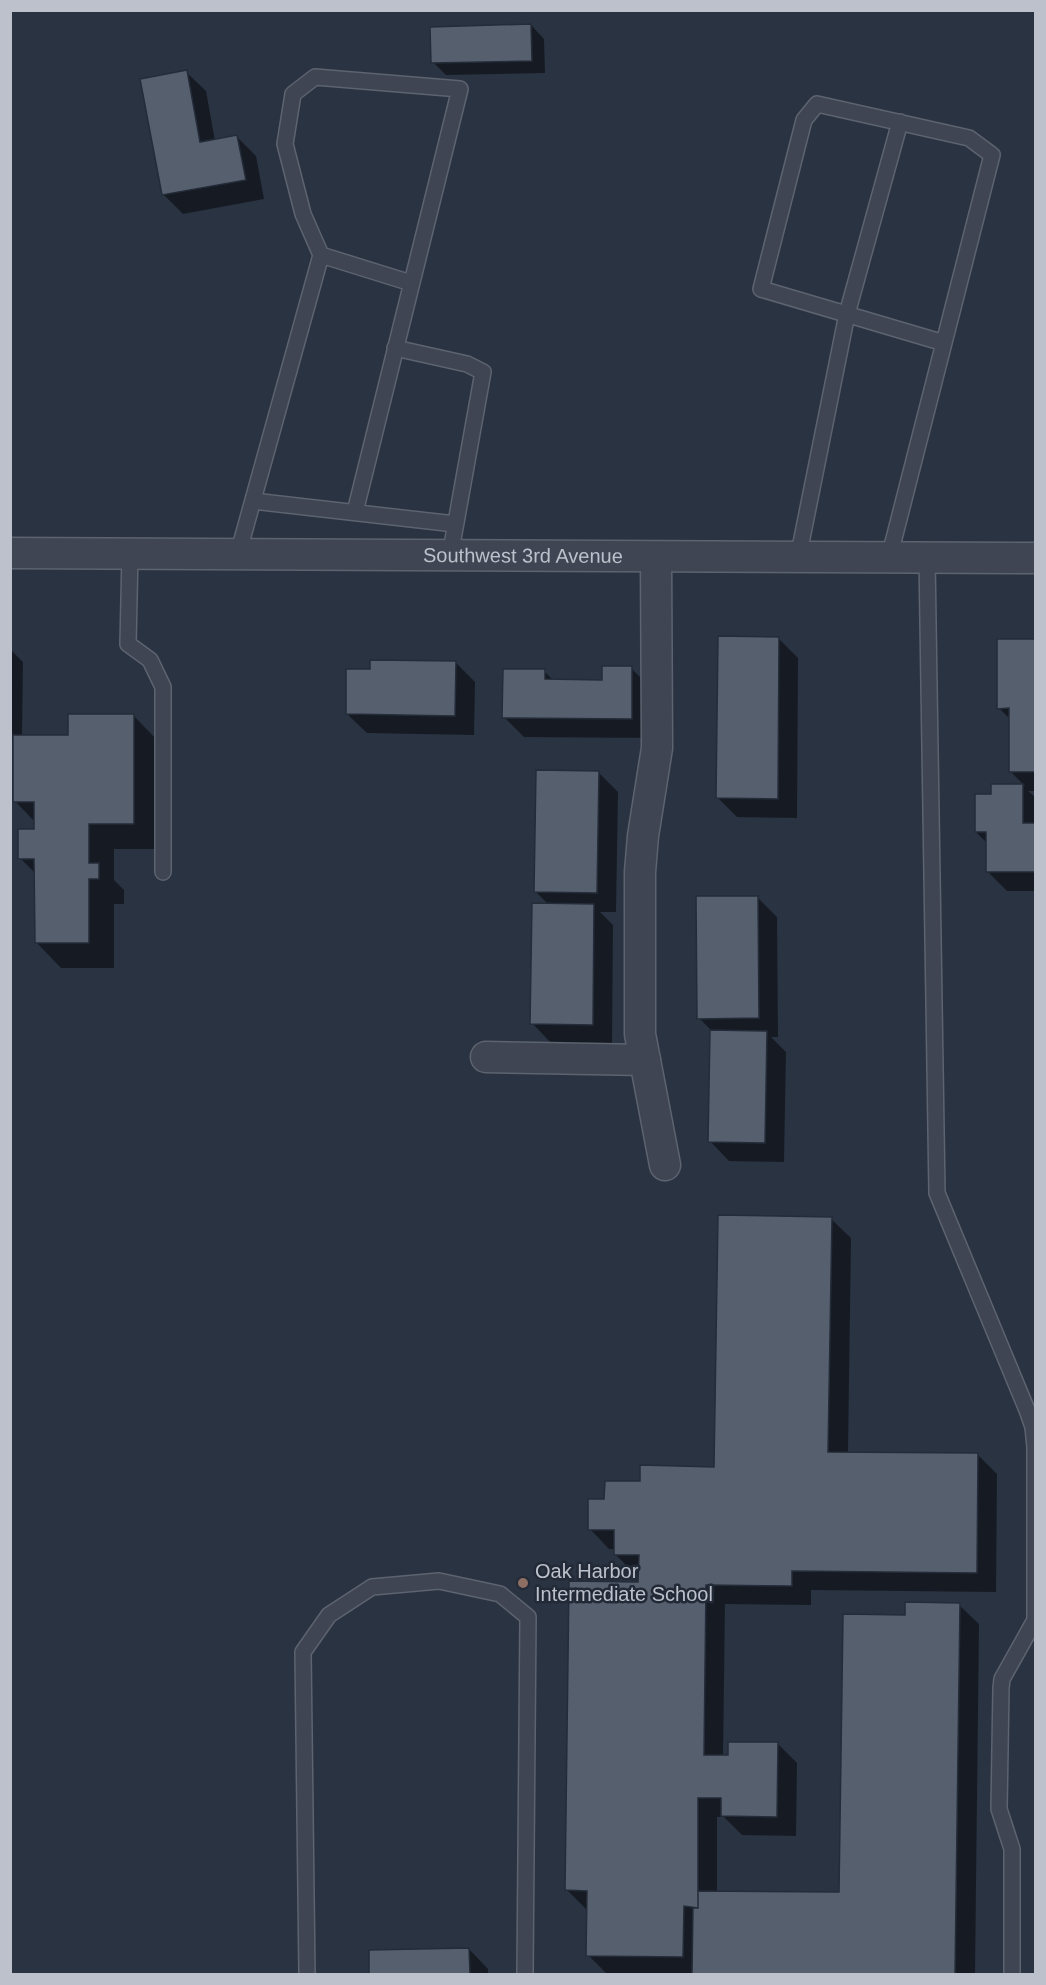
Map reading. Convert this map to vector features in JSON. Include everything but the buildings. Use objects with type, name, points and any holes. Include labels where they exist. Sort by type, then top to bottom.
[{"type":"street","name":"Southwest 3rd Avenue","points":[[10,553],[1035,558]]},
{"type":"street","points":[[656,557],[657,748],[643,836],[640,872],[640,1034],[665,1166]]},
{"type":"street","points":[[486,1058],[645,1060]]},
{"type":"lane","points":[[238,554],[321,255],[303,214],[285,144],[293,94],[315,76],[460,89],[355,512]]},
{"type":"lane","points":[[889,558],[944,343],[992,155],[969,138],[817,104],[804,120],[761,289],[944,343]]},
{"type":"lane","points":[[798,558],[847,314],[900,122]]},
{"type":"lane","points":[[321,255],[411,284]]},
{"type":"lane","points":[[395,348],[467,364],[483,372],[450,556]]},
{"type":"lane","points":[[253,501],[455,524]]},
{"type":"lane","points":[[130,554],[128,644],[150,660],[163,687],[163,872]]},
{"type":"lane","points":[[927,558],[937,1193],[1028,1410],[1035,1447],[1035,1620],[1002,1679],[1000,1688],[999,1809],[1012,1849],[1012,1974]]},
{"type":"lane","points":[[307,1974],[303,1652],[329,1616],[372,1587],[439,1581],[500,1594],[528,1617],[525,1974]]},
{"type":"place","name":"Oak Harbor Intermediate School","points":[[523,1583]]}]
